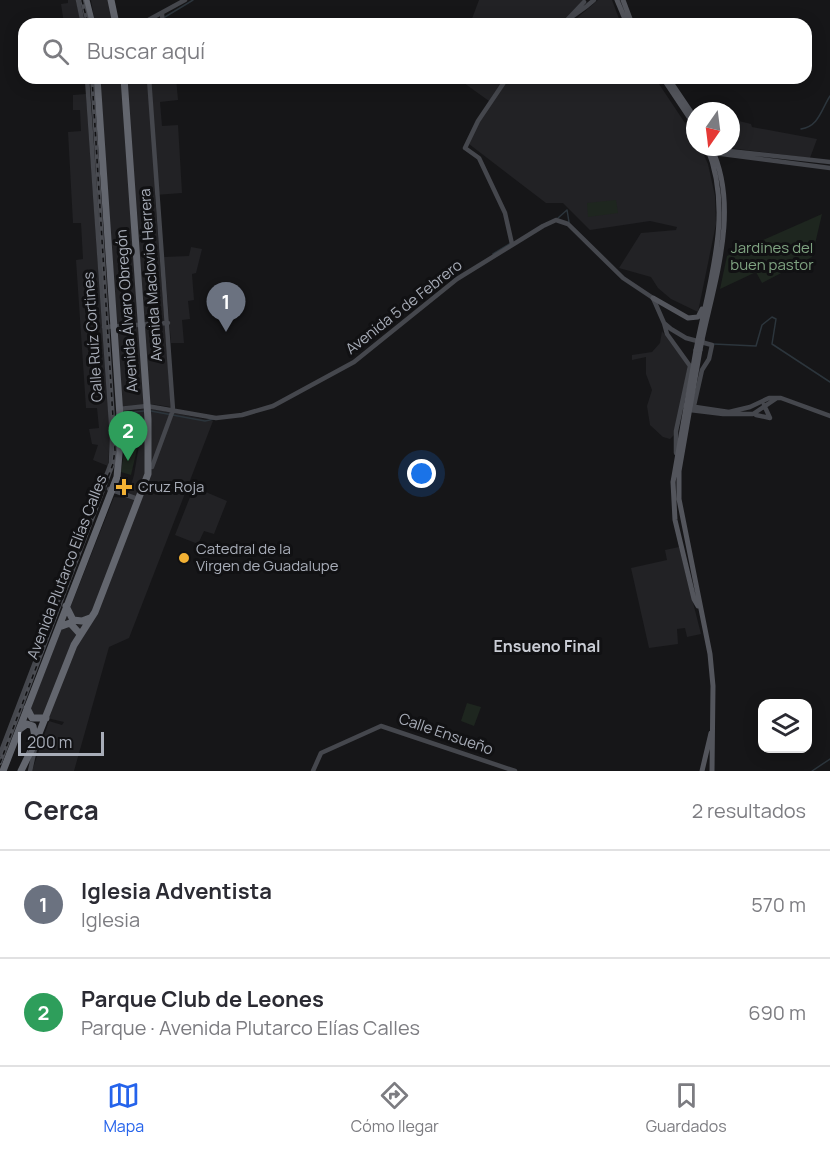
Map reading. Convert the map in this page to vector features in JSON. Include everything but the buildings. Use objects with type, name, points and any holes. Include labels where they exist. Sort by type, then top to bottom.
[{"type":"highway","points":[[86,0],[90,18]]},
{"type":"highway","points":[[111,0],[115,18]]},
{"type":"highway","name":"Avenida Plutarco Elías Calles","points":[[3,771],[120,464],[119,409],[97,84]]},
{"type":"highway","name":"Avenida Álvaro Obregón","points":[[25,769],[80,634],[91,617],[149,466],[147,406],[124,84]]},
{"type":"highway","points":[[66,606],[80,634]]},
{"type":"highway","points":[[59,628],[64,623],[82,621],[91,617]]},
{"type":"highway","points":[[27,708],[32,718],[46,718]]},
{"type":"highway","points":[[19,730],[27,724],[33,726],[36,731],[25,769]]},
{"type":"main road","points":[[617,0],[624,18]]},
{"type":"main road","points":[[622,0],[630,18]]},
{"type":"main road","points":[[667,84],[686,112]]},
{"type":"main road","points":[[672,84],[686,105]]},
{"type":"main road","points":[[700,340],[720,220],[711,156]]},
{"type":"main road","points":[[712,161],[713,156]]},
{"type":"main road","points":[[700,609],[694,599],[675,520],[673,482],[676,453],[697,369],[698,350],[724,223],[722,189],[715,156]]},
{"type":"main road","points":[[653,298],[688,318],[696,318],[700,315],[710,285]]},
{"type":"main road","points":[[687,407],[679,471],[679,499],[711,664],[714,720],[712,771]]},
{"type":"main road","points":[[702,771],[714,720]]},
{"type":"street","points":[[78,0],[82,18]]},
{"type":"street","points":[[154,18],[185,0]]},
{"type":"street","points":[[569,18],[586,3],[594,0]]},
{"type":"street","points":[[162,14],[162,18]]},
{"type":"street","name":"Calle Ruíz Cortines","points":[[0,754],[111,463],[112,437],[87,84]]},
{"type":"street","name":"Avenida Maclovio Herrera","points":[[149,84],[173,410],[152,467]]},
{"type":"street","points":[[503,84],[478,121],[465,148],[477,154],[505,213],[512,244]]},
{"type":"street","points":[[740,155],[830,168]]},
{"type":"street","points":[[775,159],[830,162]]},
{"type":"street","name":"Avenida 5 de Febrero","points":[[119,409],[147,406],[227,418],[278,404],[354,362],[457,279],[548,223],[561,220],[623,278],[653,298]]},
{"type":"street","points":[[653,298],[667,334],[690,366],[687,407]]},
{"type":"street","points":[[104,327],[168,323]]},
{"type":"street","points":[[664,323],[686,338],[712,345],[709,359],[697,369],[687,407]]},
{"type":"street","points":[[687,407],[726,412],[777,398],[794,401],[830,416]]},
{"type":"street","points":[[751,414],[777,398]]},
{"type":"street","points":[[687,407],[770,418],[766,406],[760,402]]},
{"type":"street","points":[[747,408],[751,414]]},
{"type":"street","points":[[104,486],[138,499]]},
{"type":"street","name":"Calle Ensueño","points":[[314,771],[321,753],[381,726],[515,771]]},
{"type":"shaded area","points":[[68,0],[76,0],[80,18],[63,18],[61,4],[68,3]]},
{"type":"shaded area","points":[[91,0],[108,0],[112,18],[94,18]]},
{"type":"shaded area","points":[[479,0],[586,0],[569,18],[472,18]]},
{"type":"shaded area","points":[[598,0],[612,0],[619,18],[577,18]]},
{"type":"shaded area","points":[[100,84],[177,84],[178,100],[160,102],[162,126],[178,125],[182,193],[155,195],[171,407],[151,404],[121,407]]},
{"type":"shaded area","points":[[465,84],[659,84],[686,124],[686,156],[704,156],[715,196],[716,224],[698,312],[671,299],[658,288],[651,277],[619,268],[641,233],[676,230],[677,227],[650,221],[590,230],[563,203],[546,203],[469,144],[489,101]]},
{"type":"shaded area","points":[[86,94],[110,437],[108,466],[93,460],[98,445],[92,444],[89,429],[99,428],[97,408],[86,408],[76,260],[83,259],[81,223],[73,223],[68,132],[81,131],[80,110],[73,110],[73,95]]},
{"type":"shaded area","points":[[740,121],[751,124],[752,127],[817,139],[810,158],[740,149]]},
{"type":"shaded area","points":[[191,247],[202,249],[196,273],[192,274],[194,300],[188,301],[190,319],[182,320],[184,343],[171,343],[164,257],[189,256]]},
{"type":"shaded area","points":[[662,331],[688,366],[674,435],[670,439],[663,437],[650,425],[647,406],[652,390],[646,374],[646,357],[632,360],[632,355],[652,352],[660,343]]},
{"type":"shaded area","points":[[150,408],[213,421],[129,638],[109,647],[74,771],[32,771],[49,721],[62,725],[64,722],[43,717],[37,719],[29,712],[114,497],[127,498],[134,475],[139,445],[125,444],[124,412]]},
{"type":"shaded area","points":[[194,487],[227,501],[214,534],[204,531],[198,544],[175,535]]},
{"type":"shaded area","points":[[679,547],[701,634],[687,637],[685,628],[677,629],[678,644],[649,648],[631,568],[667,560],[665,550]]},
{"type":"green space","points":[[616,200],[618,213],[588,217],[587,203]]},
{"type":"green space","name":"Jardines del buen pastor","points":[[822,214],[812,257],[762,283],[756,272],[720,289],[727,256]]},
{"type":"green space","points":[[125,446],[137,449],[131,475],[121,472]]},
{"type":"green space","points":[[467,703],[481,707],[474,726],[461,721]]},
{"type":"waterway","points":[[165,17],[193,0]]},
{"type":"waterway","points":[[801,129],[816,121],[830,96]]},
{"type":"waterway","points":[[558,218],[567,210],[569,222]]},
{"type":"waterway","points":[[493,254],[511,243]]},
{"type":"waterway","points":[[713,344],[756,346],[762,325],[772,317],[776,319],[772,344],[830,382]]},
{"type":"waterway","points":[[134,412],[144,411]]},
{"type":"waterway","points":[[151,411],[205,421],[214,419]]},
{"type":"waterway","points":[[812,771],[830,759]]},
{"type":"railway","points":[[82,0],[86,18]]},
{"type":"railway","points":[[0,763],[113,464],[115,450],[92,84]]},
{"type":"place","name":"Iglesia Adventista","points":[[226,332]]},
{"type":"place","name":"Parque Club de Leones","points":[[128,461]]},
{"type":"place","name":"Cruz Roja","points":[[124,487]]},
{"type":"place","name":"Catedral de la Virgen de Guadalupe","points":[[184,558]]},
{"type":"district","name":"Ensueno Final","points":[[547,646]]}]
